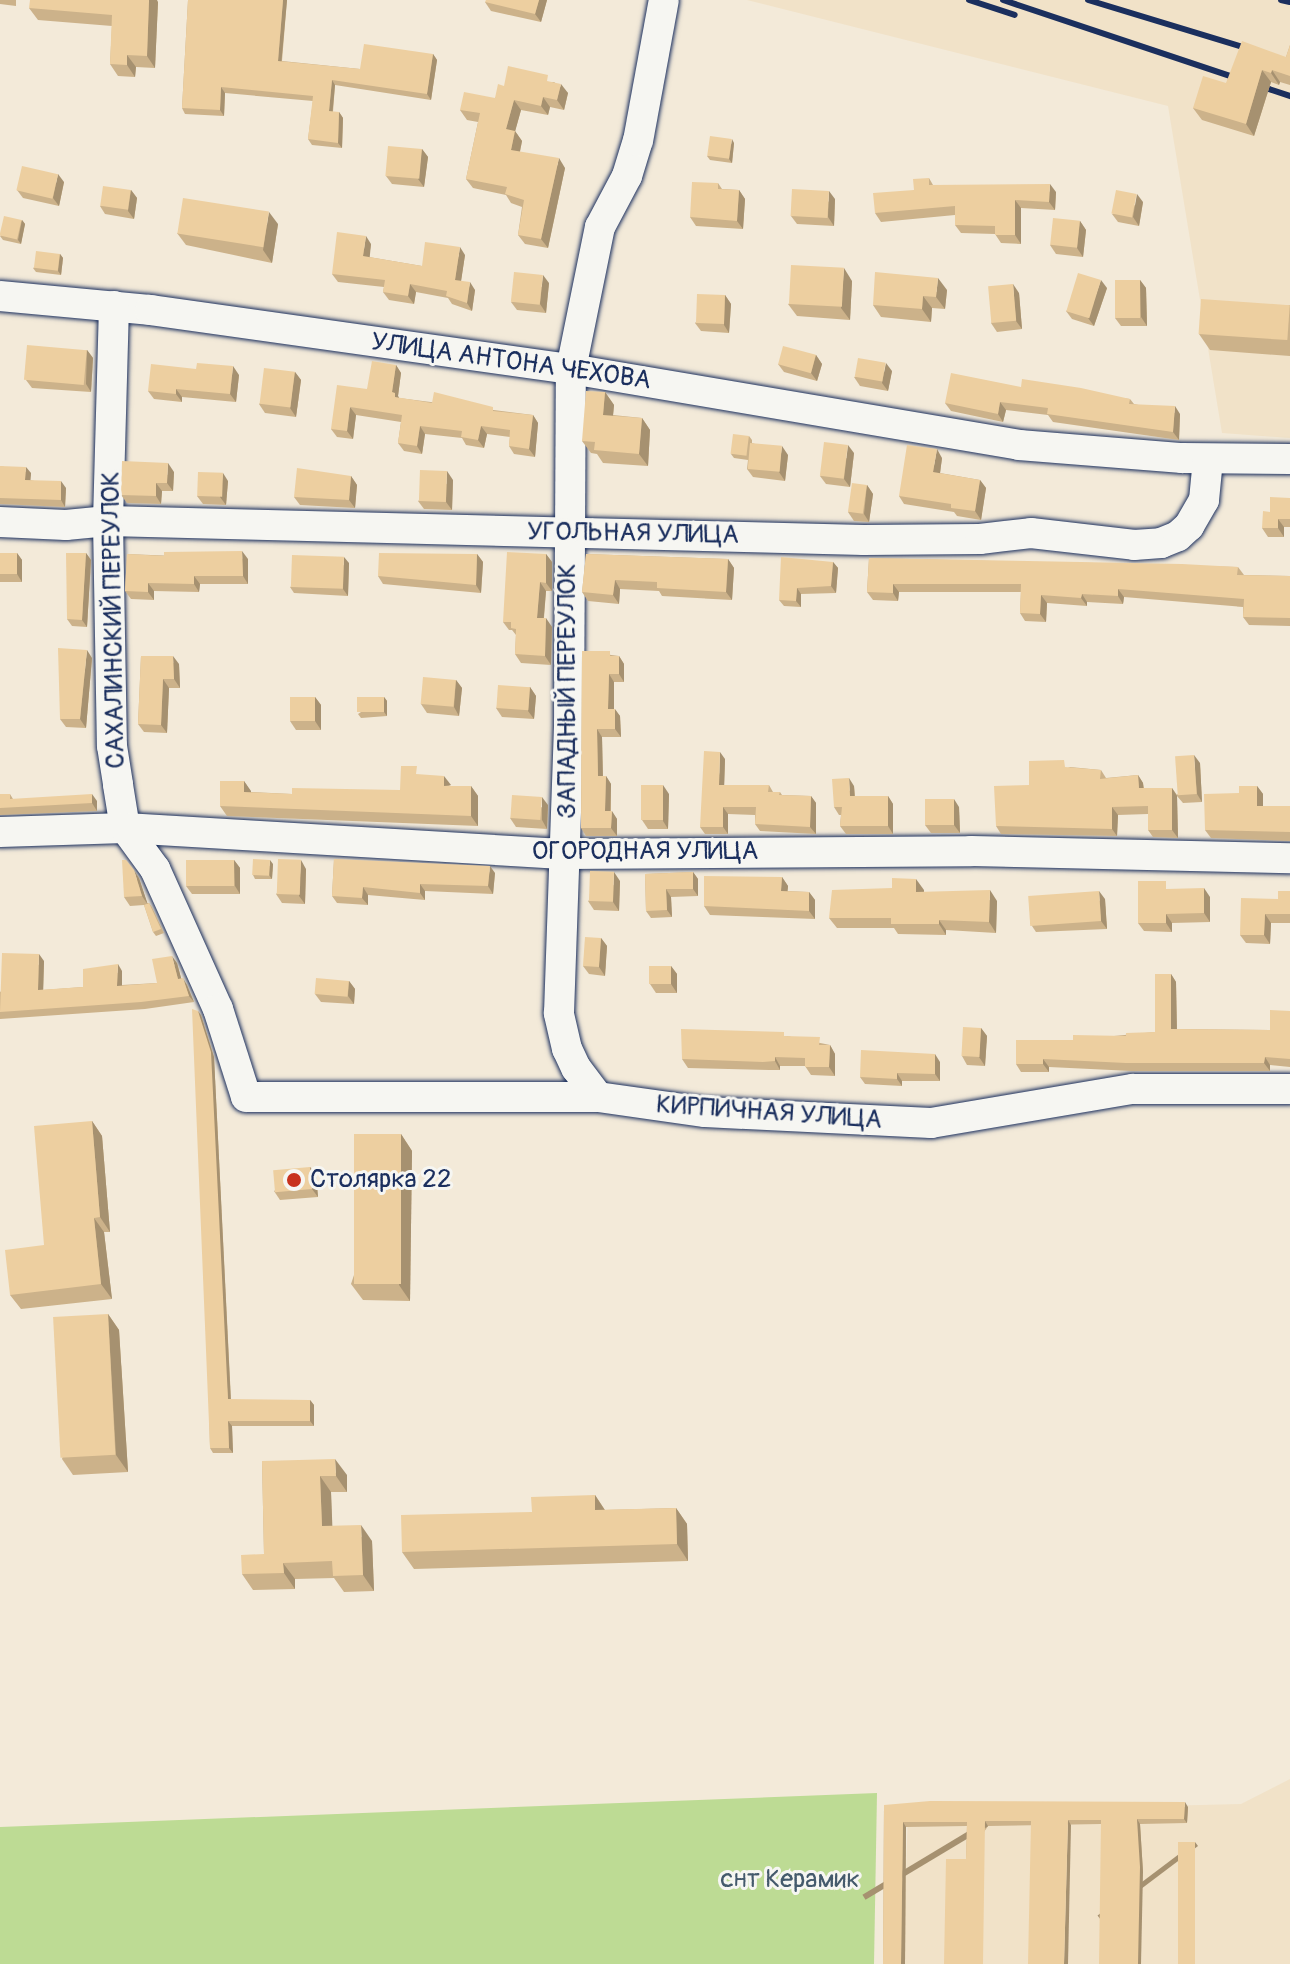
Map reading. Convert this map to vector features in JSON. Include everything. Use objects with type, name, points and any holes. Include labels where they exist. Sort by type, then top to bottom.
[{"type":"street","name":"ЗАПАДНЫЙ ПЕРЕУЛОК","points":[[598,1097],[576,1068],[561,1031],[571,369],[600,227],[627,176],[638,141],[664,0]]},
{"type":"street","name":"УЛИЦА АНТОНА ЧЕХОВА","points":[[0,296],[114,306],[571,369],[1019,445],[1208,459]]},
{"type":"street","name":"САХАЛИНСКИЙ ПЕРЕУЛОК","points":[[114,306],[108,521],[112,746],[125,828],[155,869],[218,1009],[246,1097]]},
{"type":"street","name":"УГОЛЬНАЯ УЛИЦА","points":[[0,522],[66,525],[108,521],[864,540],[980,539],[1031,533],[1134,545],[1161,543],[1178,536],[1197,515],[1207,487],[1208,459]]},
{"type":"street","points":[[1208,459],[1290,459]]},
{"type":"street","name":"ОГОРОДНАЯ УЛИЦА","points":[[0,832],[125,828],[566,854],[971,851],[1290,858]]},
{"type":"street","name":"КИРПИЧНАЯ УЛИЦА","points":[[246,1097],[598,1097],[705,1112],[921,1123],[963,1120],[1133,1089],[1290,1089]]},
{"type":"shaded area","points":[[747,0],[1290,0],[1290,438],[1222,433],[1168,106]]},
{"type":"shaded area","points":[[1290,1779],[1290,1964],[903,1964],[908,1812],[1241,1804]]},
{"type":"green space","name":"снт Керамик","points":[[877,1793],[874,1964],[0,1964],[0,1827]]},
{"type":"building","points":[[30,0],[149,0],[147,56],[127,55],[127,65],[110,64],[112,15],[29,8]]},
{"type":"building","points":[[188,0],[283,0],[278,61],[360,69],[364,44],[433,54],[427,94],[332,80],[329,111],[339,112],[338,143],[308,139],[313,96],[221,87],[220,110],[182,108]]},
{"type":"building","points":[[486,0],[539,0],[535,14]]},
{"type":"building","points":[[1242,41],[1286,57],[1290,45],[1290,76],[1262,70],[1246,124],[1193,108],[1203,76],[1226,83]]},
{"type":"building","points":[[508,66],[548,75],[547,81],[561,84],[557,100],[543,97],[541,106],[514,100],[506,129],[515,131],[511,150],[559,158],[541,239],[518,235],[524,200],[505,194],[507,187],[466,179],[480,113],[460,110],[464,92],[495,98],[498,84],[504,86]]},
{"type":"building","points":[[710,136],[732,139],[729,159],[707,156]]},
{"type":"building","points":[[388,146],[422,149],[419,179],[385,176]]},
{"type":"building","points":[[22,166],[58,174],[52,199],[16,190]]},
{"type":"building","points":[[929,178],[929,185],[1050,184],[1049,202],[1015,200],[1015,235],[995,235],[995,226],[955,225],[955,206],[875,213],[873,193],[914,190],[913,179]]},
{"type":"building","points":[[692,182],[718,183],[718,189],[739,190],[737,221],[690,217]]},
{"type":"building","points":[[103,186],[131,190],[128,210],[100,206]]},
{"type":"building","points":[[792,189],[829,191],[828,218],[791,216]]},
{"type":"building","points":[[1116,190],[1137,194],[1132,218],[1111,214]]},
{"type":"building","points":[[183,198],[269,212],[263,247],[177,234]]},
{"type":"building","points":[[4,216],[22,220],[17,240],[0,236]]},
{"type":"building","points":[[1053,218],[1080,221],[1077,248],[1050,245]]},
{"type":"building","points":[[337,232],[366,236],[363,256],[422,266],[425,242],[460,247],[455,280],[470,282],[467,303],[446,296],[447,291],[410,284],[408,296],[383,292],[385,280],[332,274]]},
{"type":"building","points":[[36,251],[60,254],[58,271],[34,268]]},
{"type":"building","points":[[791,265],[844,268],[842,307],[789,304]]},
{"type":"building","points":[[514,272],[543,275],[540,305],[511,302]]},
{"type":"building","points":[[875,272],[938,278],[936,297],[923,296],[922,309],[873,305]]},
{"type":"building","points":[[1078,273],[1101,280],[1089,318],[1066,311]]},
{"type":"building","points":[[1115,280],[1140,280],[1140,318],[1115,318]]},
{"type":"building","points":[[1013,284],[1016,321],[991,323],[988,286]]},
{"type":"building","points":[[697,294],[725,295],[724,324],[696,323]]},
{"type":"building","points":[[1201,299],[1290,305],[1287,340],[1199,334]]},
{"type":"building","points":[[27,345],[87,350],[84,385],[24,380]]},
{"type":"building","points":[[783,346],[816,355],[811,373],[778,364]]},
{"type":"building","points":[[858,358],[886,363],[882,382],[855,377]]},
{"type":"building","points":[[372,361],[396,365],[392,392],[395,397],[432,403],[434,392],[493,407],[493,411],[533,415],[529,449],[509,446],[510,430],[481,426],[478,440],[461,437],[462,431],[420,426],[417,446],[398,443],[402,415],[350,407],[347,431],[331,429],[337,385],[367,389]]},
{"type":"building","points":[[197,363],[233,366],[230,394],[176,389],[176,394],[148,391],[151,364],[196,369]]},
{"type":"building","points":[[264,368],[295,372],[290,408],[260,404]]},
{"type":"building","points":[[951,373],[1021,387],[1022,379],[1081,388],[1130,399],[1129,404],[1175,406],[1173,432],[1047,414],[1048,408],[1000,402],[998,414],[945,403]]},
{"type":"building","points":[[586,391],[605,392],[603,415],[642,418],[639,454],[594,450],[595,442],[582,441]]},
{"type":"building","points":[[733,434],[749,436],[746,456],[731,454]]},
{"type":"building","points":[[824,442],[848,445],[844,479],[820,476]]},
{"type":"building","points":[[750,443],[782,446],[780,472],[748,469]]},
{"type":"building","points":[[907,445],[937,449],[933,472],[980,480],[975,511],[899,496]]},
{"type":"building","points":[[122,461],[168,463],[167,483],[156,483],[156,496],[121,495]]},
{"type":"building","points":[[0,466],[26,467],[25,480],[61,481],[61,500],[0,498]]},
{"type":"building","points":[[297,468],[351,476],[349,500],[294,497]]},
{"type":"building","points":[[420,470],[447,471],[446,502],[419,501]]},
{"type":"building","points":[[198,472],[223,473],[222,497],[197,496]]},
{"type":"building","points":[[852,483],[867,485],[863,514],[848,512]]},
{"type":"building","points":[[1270,497],[1290,498],[1290,519],[1278,519],[1278,528],[1262,528],[1263,511],[1270,512]]},
{"type":"building","points":[[242,551],[243,576],[194,576],[194,584],[148,583],[148,592],[125,591],[127,554],[164,556],[164,552]]},
{"type":"building","points":[[507,552],[546,554],[546,583],[540,582],[537,618],[546,618],[545,656],[515,654],[516,629],[511,628],[511,622],[503,622]]},
{"type":"building","points":[[0,553],[17,553],[17,574],[0,574]]},
{"type":"building","points":[[66,553],[86,553],[82,620],[67,619]]},
{"type":"building","points":[[379,553],[477,554],[476,585],[378,576]]},
{"type":"building","points":[[586,554],[728,559],[726,592],[657,588],[657,582],[615,580],[613,595],[582,592]]},
{"type":"building","points":[[292,555],[344,557],[343,589],[291,587]]},
{"type":"building","points":[[781,557],[833,562],[831,586],[797,588],[796,601],[779,600]]},
{"type":"building","points":[[869,558],[1238,567],[1237,575],[1290,576],[1290,618],[1243,617],[1244,599],[1118,589],[1118,596],[1082,594],[1081,598],[1041,595],[1040,614],[1020,613],[1021,584],[893,584],[893,593],[867,592]]},
{"type":"building","points":[[58,648],[87,650],[80,719],[60,719]]},
{"type":"building","points":[[582,651],[610,651],[610,656],[619,656],[619,674],[609,674],[608,709],[615,709],[615,729],[597,729],[598,776],[606,776],[605,811],[612,811],[611,828],[581,828]]},
{"type":"building","points":[[141,656],[173,656],[174,679],[163,679],[161,725],[138,724]]},
{"type":"building","points":[[423,677],[456,680],[454,707],[421,704]]},
{"type":"building","points":[[498,685],[530,687],[528,710],[496,708]]},
{"type":"building","points":[[290,697],[315,697],[315,721],[290,721]]},
{"type":"building","points":[[357,697],[384,697],[384,712],[357,712]]},
{"type":"building","points":[[704,751],[720,752],[719,785],[769,785],[768,792],[780,792],[779,795],[811,796],[810,827],[755,824],[756,807],[723,807],[723,827],[700,827]]},
{"type":"building","points":[[1194,755],[1197,794],[1178,795],[1175,756]]},
{"type":"building","points":[[1064,760],[1065,767],[1101,770],[1100,779],[1138,775],[1139,788],[1172,788],[1172,830],[1148,830],[1148,806],[1112,807],[1112,829],[996,826],[994,786],[1029,785],[1029,761]]},
{"type":"building","points":[[401,766],[417,766],[416,774],[444,776],[444,786],[471,786],[471,816],[220,806],[220,781],[244,781],[244,792],[292,794],[292,788],[400,790]]},
{"type":"building","points":[[849,778],[850,796],[888,796],[888,826],[840,826],[842,807],[834,807],[832,779]]},
{"type":"building","points":[[641,785],[663,785],[663,820],[641,820]]},
{"type":"building","points":[[1239,786],[1257,786],[1257,806],[1290,806],[1290,832],[1205,830],[1204,794],[1239,793]]},
{"type":"building","points":[[0,794],[10,794],[10,799],[92,794],[92,803],[0,808]]},
{"type":"building","points":[[512,795],[542,797],[540,820],[510,818]]},
{"type":"building","points":[[925,799],[954,799],[954,825],[925,825]]},
{"type":"building","points":[[253,859],[270,860],[269,876],[252,875]]},
{"type":"building","points":[[278,859],[301,860],[300,895],[277,894]]},
{"type":"building","points":[[334,859],[490,866],[488,886],[420,884],[420,893],[363,887],[362,898],[332,896]]},
{"type":"building","points":[[122,860],[126,860],[134,870],[142,896],[124,897]]},
{"type":"building","points":[[186,860],[234,860],[234,886],[186,886]]},
{"type":"building","points":[[590,871],[614,872],[613,902],[589,901]]},
{"type":"building","points":[[693,872],[693,889],[666,889],[667,910],[646,911],[645,874]]},
{"type":"building","points":[[704,876],[782,877],[781,891],[809,892],[809,911],[704,906]]},
{"type":"building","points":[[892,878],[916,879],[916,892],[990,890],[989,922],[939,920],[939,924],[891,924],[891,918],[829,918],[832,890],[892,888]]},
{"type":"building","points":[[1138,881],[1166,881],[1166,889],[1204,888],[1204,913],[1166,914],[1166,923],[1138,923]]},
{"type":"building","points":[[1099,891],[1101,921],[1030,926],[1028,896]]},
{"type":"building","points":[[1278,891],[1290,891],[1290,914],[1265,914],[1264,935],[1240,935],[1241,898],[1278,899]]},
{"type":"building","points":[[149,903],[161,929],[153,932],[144,905]]},
{"type":"building","points":[[585,937],[601,938],[599,967],[583,966]]},
{"type":"building","points":[[2,953],[39,954],[38,990],[83,987],[83,969],[118,964],[117,986],[157,983],[152,959],[172,956],[178,979],[183,978],[189,996],[0,1012]]},
{"type":"building","points":[[649,966],[671,966],[671,984],[649,984]]},
{"type":"building","points":[[1155,974],[1171,974],[1171,1029],[1270,1030],[1270,1010],[1290,1011],[1290,1059],[1265,1057],[1264,1063],[1126,1063],[1043,1059],[1043,1064],[1016,1064],[1016,1040],[1073,1040],[1073,1035],[1126,1036],[1126,1033],[1155,1032]]},
{"type":"building","points":[[316,978],[349,981],[347,997],[315,994]]},
{"type":"building","points":[[192,1009],[198,1011],[211,1052],[228,1399],[310,1400],[310,1421],[228,1421],[229,1448],[210,1448]]},
{"type":"building","points":[[963,1027],[981,1028],[979,1057],[961,1056]]},
{"type":"building","points":[[681,1029],[784,1032],[784,1036],[820,1037],[819,1045],[830,1045],[829,1067],[805,1067],[805,1058],[775,1057],[775,1061],[763,1062],[682,1059]]},
{"type":"building","points":[[861,1050],[935,1054],[935,1074],[897,1073],[897,1079],[860,1077]]},
{"type":"building","points":[[92,1121],[100,1217],[94,1218],[101,1284],[10,1295],[5,1250],[44,1245],[34,1126]]},
{"type":"building","points":[[354,1134],[401,1134],[401,1284],[354,1284]]},
{"type":"building","points":[[310,1167],[312,1189],[275,1192],[273,1170]]},
{"type":"building","points":[[108,1314],[115,1455],[60,1458],[53,1317]]},
{"type":"building","points":[[335,1459],[336,1476],[320,1476],[322,1526],[361,1525],[363,1575],[333,1576],[332,1561],[283,1563],[284,1573],[242,1574],[241,1555],[264,1554],[262,1461]]},
{"type":"building","points":[[595,1495],[595,1510],[676,1508],[677,1544],[402,1552],[401,1515],[532,1512],[531,1497]]},
{"type":"building","points":[[930,1801],[1185,1802],[1184,1819],[1137,1819],[1140,1867],[1138,1964],[1099,1964],[1101,1820],[1068,1820],[1064,1964],[1028,1964],[1031,1821],[985,1821],[983,1964],[944,1964],[946,1859],[966,1859],[967,1822],[903,1822],[901,1964],[883,1964],[884,1805]]},
{"type":"building","points":[[1178,1842],[1195,1842],[1195,1964],[1178,1964]]},
{"type":"railway","points":[[969,0],[1015,15]]},
{"type":"railway","points":[[1003,0],[1290,96]]},
{"type":"railway","points":[[1088,0],[1262,53]]},
{"type":"railway","points":[[1281,0],[1290,2]]},
{"type":"place","name":"Столярка 22","points":[[294,1180]]}]
